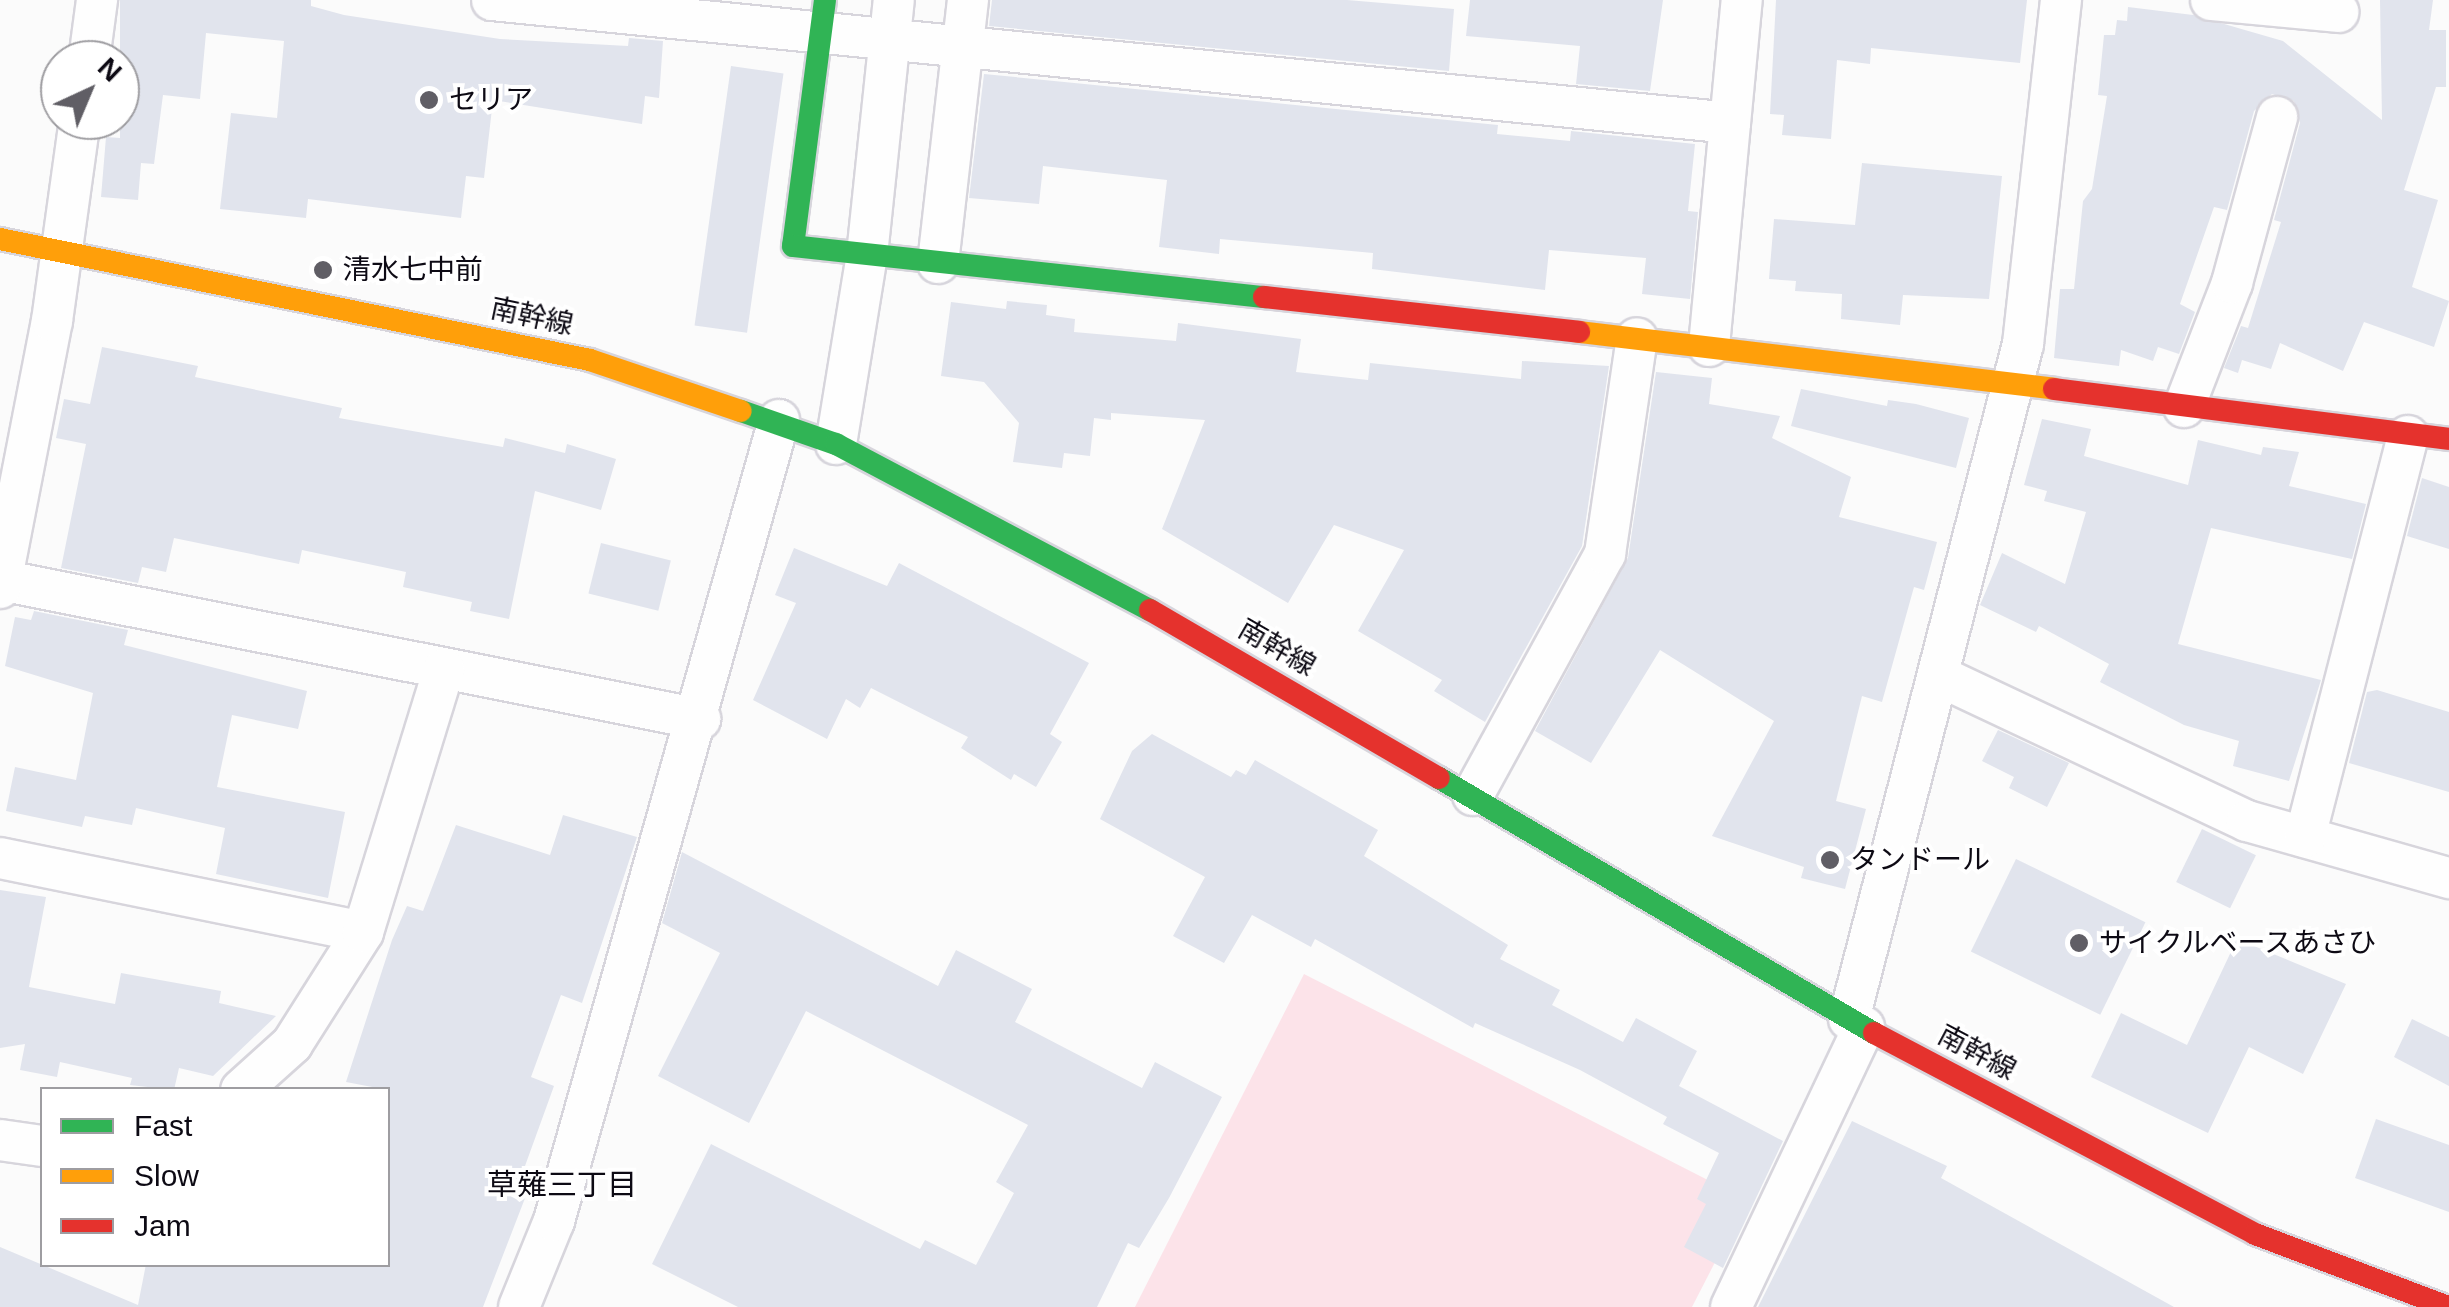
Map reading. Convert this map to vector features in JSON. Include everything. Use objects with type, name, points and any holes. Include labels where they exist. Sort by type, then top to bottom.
[{"type":"main road","points":[[823,16],[794,246],[1709,346],[2449,439]]},
{"type":"main road","name":"南幹線","points":[[0,239],[590,360],[778,420],[836,444],[1070,562],[1857,1023],[2255,1234],[2448,1307]]},
{"type":"street","points":[[92,40],[97,0]]},
{"type":"street","points":[[492,0],[892,20],[963,46],[1730,123]]},
{"type":"street","points":[[938,263],[968,0]]},
{"type":"street","points":[[1709,346],[1742,0]]},
{"type":"street","points":[[1731,1307],[1857,1023],[1939,676],[2014,384],[2061,0]]},
{"type":"street","points":[[2211,0],[2338,12]]},
{"type":"street","points":[[836,444],[866,255],[892,20]]},
{"type":"street","points":[[2184,407],[2232,283],[2277,117]]},
{"type":"street","points":[[77,140],[62,252],[0,583],[700,719]]},
{"type":"street","points":[[1472,796],[1605,554],[1637,338]]},
{"type":"street","points":[[520,1307],[554,1221],[700,719],[778,420]]},
{"type":"street","points":[[2305,837],[2408,436]]},
{"type":"street","points":[[244,1087],[292,1044],[363,932],[444,669]]},
{"type":"street","points":[[1939,676],[2247,821],[2449,878]]},
{"type":"street","points":[[0,858],[363,932]]},
{"type":"street","points":[[0,1140],[40,1146]]},
{"type":"shaded area","points":[[1304,974],[1747,1200],[1692,1307],[1135,1307]]},
{"type":"building","points":[[120,0],[311,0],[311,6],[344,15],[500,39],[628,46],[629,38],[663,41],[659,98],[645,96],[642,124],[493,100],[484,178],[466,176],[461,218],[308,199],[306,218],[220,209],[231,113],[277,118],[284,41],[206,33],[200,99],[163,95],[154,164],[141,163],[138,200],[101,197],[106,140],[140,140],[140,40],[120,40]]},
{"type":"building","points":[[992,0],[1347,0],[1454,9],[1449,71],[989,26]]},
{"type":"building","points":[[1470,0],[1663,0],[1650,91],[1576,84],[1580,46],[1466,36]]},
{"type":"building","points":[[1776,0],[2027,0],[2020,63],[1871,48],[1870,64],[1837,60],[1831,139],[1782,135],[1784,115],[1770,114]]},
{"type":"building","points":[[2380,0],[2433,0],[2429,30],[2446,30],[2446,87],[2436,87],[2404,190],[2438,200],[2412,287],[2449,301],[2434,347],[2364,322],[2343,371],[2280,343],[2271,369],[2242,360],[2238,373],[2224,368],[2241,326],[2248,328],[2281,222],[2274,220],[2300,123],[2294,101],[2272,94],[2254,111],[2227,210],[2214,207],[2180,304],[2195,312],[2179,354],[2158,347],[2153,361],[2121,350],[2119,366],[2054,358],[2060,289],[2074,289],[2083,201],[2092,189],[2107,96],[2098,95],[2104,35],[2115,35],[2117,20],[2127,21],[2128,7],[2193,15],[2283,41],[2382,120]]},
{"type":"building","points":[[731,66],[783,73],[747,333],[695,325]]},
{"type":"building","points":[[984,74],[1498,125],[1497,134],[1570,141],[1571,131],[1695,144],[1688,211],[1698,212],[1690,299],[1642,294],[1646,258],[1549,250],[1545,290],[1372,269],[1373,253],[1220,239],[1219,254],[1159,247],[1167,180],[1043,166],[1039,204],[969,198]]},
{"type":"building","points":[[1862,163],[2002,176],[1989,299],[1903,295],[1900,325],[1841,319],[1842,294],[1795,291],[1796,281],[1769,279],[1774,219],[1855,225]]},
{"type":"building","points":[[1007,301],[1047,305],[1046,315],[1075,319],[1074,332],[1176,341],[1178,323],[1301,339],[1296,372],[1368,380],[1370,363],[1521,379],[1522,361],[1609,366],[1582,546],[1485,722],[1434,691],[1442,680],[1358,631],[1404,550],[1334,525],[1288,603],[1162,529],[1205,420],[1111,413],[1111,420],[1094,418],[1090,456],[1064,453],[1062,468],[1013,462],[1019,423],[984,382],[941,376],[951,302],[1006,309]]},
{"type":"building","points":[[102,347],[198,366],[195,377],[342,408],[339,418],[503,447],[505,438],[565,453],[567,444],[616,459],[601,510],[535,491],[509,619],[470,611],[472,602],[403,587],[406,572],[302,550],[299,564],[174,538],[166,572],[142,567],[138,583],[61,568],[86,444],[56,438],[64,399],[90,404]]},
{"type":"building","points":[[1656,372],[1712,378],[1709,404],[1780,416],[1772,438],[1851,477],[1839,517],[1937,542],[1924,590],[1914,587],[1882,702],[1862,696],[1836,801],[1866,809],[1845,889],[1801,878],[1804,867],[1712,836],[1774,721],[1660,650],[1591,763],[1535,731],[1628,558]]},
{"type":"building","points":[[1801,389],[1887,406],[1888,400],[1916,404],[1969,418],[1956,468],[1791,426]]},
{"type":"building","points":[[2042,419],[2091,429],[2084,456],[2188,485],[2198,440],[2261,455],[2263,447],[2299,452],[2289,486],[2366,504],[2352,559],[2211,528],[2178,644],[2321,680],[2289,781],[2233,766],[2239,741],[2184,725],[2100,682],[2109,664],[2039,626],[2036,632],[1980,605],[2002,553],[2065,584],[2086,512],[2044,501],[2047,491],[2024,485]]},
{"type":"building","points":[[2422,478],[2449,487],[2449,549],[2407,536]]},
{"type":"building","points":[[601,543],[671,560],[658,611],[588,593]]},
{"type":"building","points":[[794,548],[887,586],[899,563],[1089,663],[1050,734],[1062,742],[1036,787],[1014,774],[1011,780],[961,748],[968,737],[871,688],[860,708],[846,699],[827,739],[753,700],[796,603],[775,595]]},
{"type":"building","points":[[34,611],[128,630],[124,645],[307,691],[298,729],[232,715],[217,787],[345,812],[328,898],[216,874],[225,828],[136,808],[132,825],[85,816],[82,827],[6,811],[15,767],[76,780],[93,693],[5,666],[15,617],[31,620]]},
{"type":"building","points":[[2377,690],[2449,712],[2449,792],[2349,763],[2367,692]]},
{"type":"building","points":[[1998,730],[2069,763],[2047,807],[2009,788],[2014,777],[1982,761]]},
{"type":"building","points":[[1152,734],[1231,777],[1236,770],[1246,775],[1255,760],[1378,830],[1364,856],[1508,945],[1500,959],[1560,990],[1552,1005],[1623,1042],[1636,1018],[1697,1051],[1679,1086],[1783,1141],[1723,1268],[1684,1247],[1706,1204],[1697,1199],[1719,1153],[1663,1124],[1667,1117],[1580,1070],[1475,1023],[1473,1028],[1315,939],[1311,947],[1252,915],[1224,963],[1173,936],[1205,877],[1100,819],[1132,751]]},
{"type":"building","points":[[563,815],[637,837],[582,1003],[561,995],[531,1077],[554,1086],[521,1177],[532,1180],[483,1307],[0,1307],[0,1247],[138,1305],[145,1267],[390,1267],[390,1087],[346,1082],[392,940],[407,906],[423,911],[456,825],[550,855]]},
{"type":"building","points":[[2202,829],[2256,855],[2230,908],[2176,882]]},
{"type":"building","points":[[682,852],[938,986],[956,950],[1032,989],[1015,1022],[1142,1088],[1155,1062],[1222,1097],[1169,1198],[1139,1248],[1128,1243],[1097,1307],[738,1307],[652,1264],[711,1144],[920,1249],[925,1240],[976,1265],[1014,1193],[996,1182],[1028,1125],[806,1011],[749,1123],[658,1076],[720,953],[662,923]]},
{"type":"building","points":[[2016,859],[2145,922],[2100,1015],[1971,952]]},
{"type":"building","points":[[0,890],[46,897],[29,987],[115,1004],[121,973],[221,991],[219,1003],[276,1016],[213,1076],[179,1068],[175,1087],[130,1085],[132,1078],[60,1062],[57,1077],[20,1070],[25,1044],[0,1048]]},
{"type":"building","points":[[2237,939],[2346,984],[2303,1074],[2249,1047],[2208,1133],[2091,1077],[2121,1013],[2187,1045]]},
{"type":"building","points":[[2412,1019],[2449,1037],[2449,1086],[2394,1057]]},
{"type":"building","points":[[2376,1119],[2449,1145],[2449,1212],[2355,1178]]},
{"type":"building","points":[[1852,1121],[1947,1166],[1941,1178],[2174,1307],[1758,1307]]},
{"type":"traffic: fast","points":[[825,0],[793,246],[1264,297]]},
{"type":"traffic: fast","points":[[741,411],[836,444],[1150,610]]},
{"type":"traffic: fast","points":[[1439,778],[1874,1033]]},
{"type":"traffic: slow","points":[[0,239],[590,360],[741,411]]},
{"type":"traffic: slow","points":[[1579,332],[2054,389]]},
{"type":"traffic: jam","points":[[1264,297],[1579,332]]},
{"type":"traffic: jam","points":[[2054,389],[2449,439]]},
{"type":"traffic: jam","points":[[1150,610],[1439,778]]},
{"type":"traffic: jam","points":[[1874,1033],[2255,1234],[2448,1307]]},
{"type":"place","name":"セリア","points":[[429,100]]},
{"type":"place","name":"清水七中前","points":[[323,270]]},
{"type":"place","name":"タンドール","points":[[1830,860]]},
{"type":"place","name":"サイクルベースあさひ","points":[[2079,943]]},
{"type":"district","name":"草薙三丁目","points":[[562,1185]]}]
